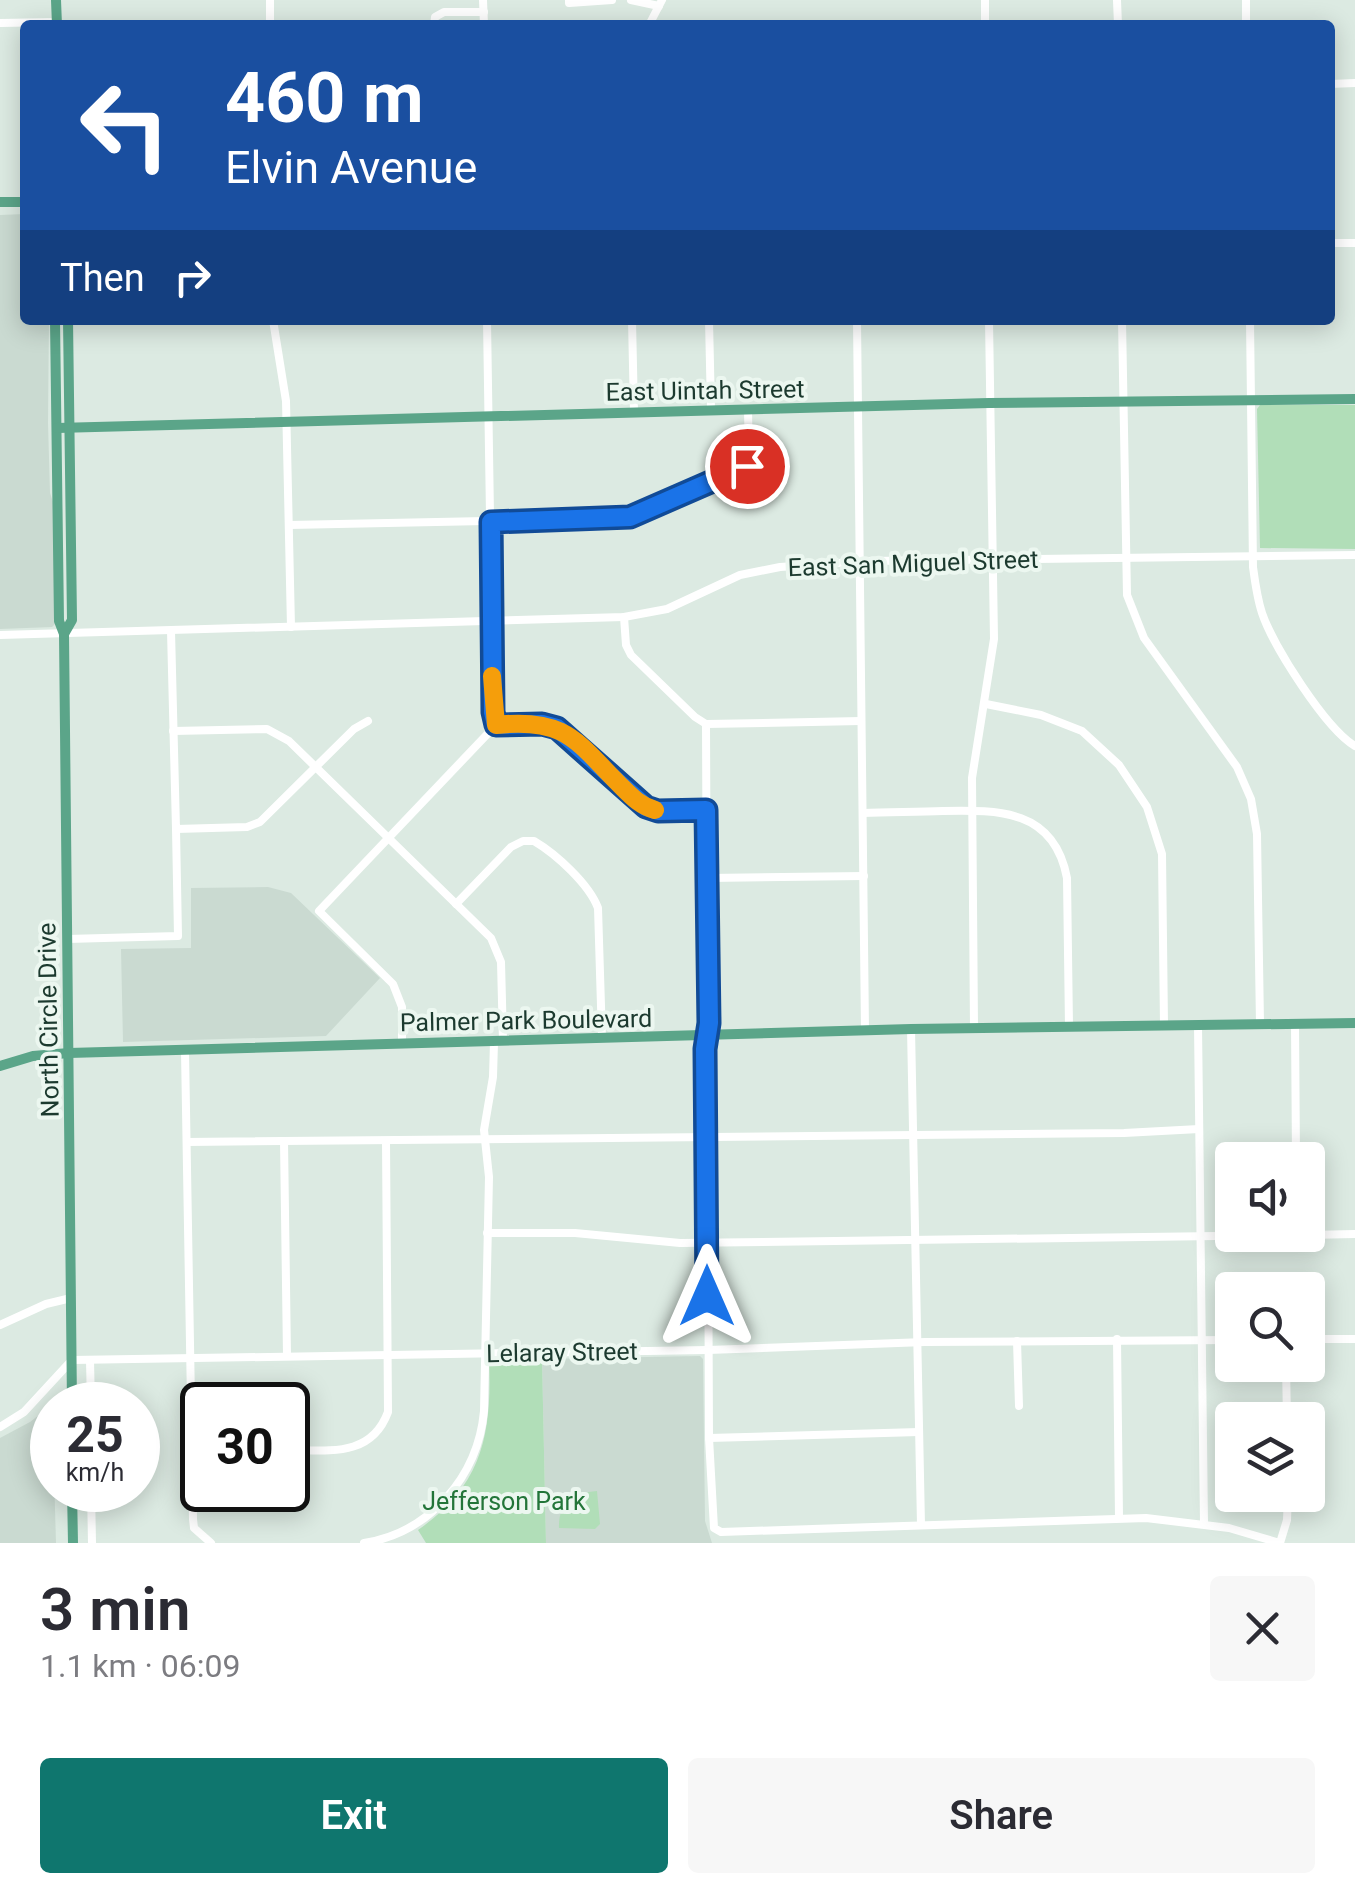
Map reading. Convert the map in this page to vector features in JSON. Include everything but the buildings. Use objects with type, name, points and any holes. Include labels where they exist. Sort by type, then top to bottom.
[{"type":"main road","name":"North Circle Drive","points":[[56,325],[63,428]]},
{"type":"main road","name":"North Circle Drive","points":[[68,325],[60,621],[64,634],[72,1382]]},
{"type":"main road","name":"East Uintah Street","points":[[63,428],[858,406],[1355,399]]},
{"type":"main road","name":"Palmer Park Boulevard","points":[[0,1066],[33,1056],[69,1053],[1354,1019]]},
{"type":"main road","points":[[72,1512],[73,1543]]},
{"type":"street","points":[[484,0],[484,20]]},
{"type":"street","points":[[569,0],[612,0]]},
{"type":"street","points":[[631,0],[660,3]]},
{"type":"street","points":[[435,20],[444,12],[484,12]]},
{"type":"street","points":[[275,325],[286,422],[291,627]]},
{"type":"street","points":[[487,325],[496,725]]},
{"type":"street","points":[[632,325],[634,412]]},
{"type":"street","points":[[709,325],[711,410]]},
{"type":"street","points":[[857,325],[865,1031]]},
{"type":"street","points":[[974,1028],[972,778],[993,652],[988,325]]},
{"type":"street","points":[[1122,325],[1127,595],[1138,627],[1236,767],[1251,799],[1258,834],[1260,1024]]},
{"type":"street","points":[[1250,325],[1255,586],[1265,621],[1330,726],[1355,746]]},
{"type":"street","points":[[289,525],[630,517],[700,484],[740,472],[749,462],[748,409]]},
{"type":"street","name":"East San Miguel Street","points":[[0,635],[624,617],[666,610],[740,575],[762,569],[861,563],[1355,555]]},
{"type":"street","points":[[624,617],[626,645],[632,655],[706,724],[862,722]]},
{"type":"street","points":[[67,940],[178,936],[171,631]]},
{"type":"street","points":[[986,704],[1041,715],[1082,732],[1119,766],[1147,806],[1162,854],[1164,1026]]},
{"type":"street","points":[[176,828],[247,827],[270,814],[354,729],[368,721]]},
{"type":"street","points":[[402,1044],[402,1006],[393,984],[318,911],[496,725],[542,724],[557,728],[646,807],[658,811],[706,810]]},
{"type":"street","points":[[706,724],[708,1438],[714,1528],[721,1532],[1120,1518],[1204,1524],[1280,1543],[1287,1512]]},
{"type":"street","points":[[173,731],[267,730],[282,736],[491,938],[500,953],[499,1042],[487,1102],[485,1139],[488,1177],[484,1411],[480,1435],[457,1485],[435,1509],[412,1527],[364,1543]]},
{"type":"street","points":[[863,813],[996,811],[1022,817],[1040,828],[1060,854],[1068,887],[1069,1027]]},
{"type":"street","points":[[456,904],[517,842],[534,841],[548,851],[590,893],[598,908],[602,1038]]},
{"type":"street","points":[[708,878],[864,876]]},
{"type":"street","points":[[1295,1023],[1296,1142]]},
{"type":"street","points":[[1198,1025],[1204,1524]]},
{"type":"street","points":[[911,1030],[921,1525]]},
{"type":"street","points":[[185,1051],[190,1382]]},
{"type":"street","points":[[187,1142],[1124,1133],[1199,1129]]},
{"type":"street","points":[[284,1141],[287,1356]]},
{"type":"street","points":[[310,1450],[346,1450],[374,1437],[385,1421],[390,1402],[386,1141]]},
{"type":"street","points":[[487,1233],[574,1233],[680,1243],[1215,1237]]},
{"type":"street","points":[[1325,1235],[1355,1234]]},
{"type":"street","points":[[0,1325],[46,1304],[72,1298]]},
{"type":"street","name":"Lelaray Street","points":[[72,1360],[1215,1339]]},
{"type":"street","points":[[1325,1340],[1355,1339]]},
{"type":"street","points":[[1117,1340],[1120,1518]]},
{"type":"street","points":[[1017,1341],[1019,1406]]},
{"type":"street","points":[[0,1427],[24,1412],[72,1360]]},
{"type":"street","points":[[90,1360],[90,1382]]},
{"type":"street","points":[[708,1438],[918,1432]]},
{"type":"street","points":[[92,1512],[92,1543]]},
{"type":"street","points":[[192,1512],[194,1528],[211,1543]]},
{"type":"shaded area","points":[[20,214],[20,325],[49,325],[48,423],[50,493],[54,505],[52,627],[0,629],[0,215]]},
{"type":"shaded area","points":[[268,887],[291,893],[380,978],[326,1036],[123,1042],[121,949],[191,948],[191,888]]},
{"type":"shaded area","points":[[700,1356],[705,1521],[712,1543],[546,1543],[542,1359]]},
{"type":"shaded area","points":[[30,1422],[30,1512],[55,1512],[56,1543],[0,1543],[0,1438]]},
{"type":"green space","points":[[1260,405],[1355,405],[1355,549],[1260,548]]},
{"type":"green space","name":"Jefferson Park","points":[[542,1359],[546,1543],[426,1543],[418,1530],[457,1495],[479,1456],[488,1411],[489,1360]]},
{"type":"green space","points":[[597,1491],[600,1524],[595,1529],[559,1528],[561,1512],[569,1501]]},
{"type":"slow traffic","points":[[492,676],[496,725],[542,724],[557,728],[639,803],[655,810]]},
{"type":"route","points":[[707,1296],[706,810],[651,810],[557,728],[542,724],[496,725],[491,522],[630,517],[747,466]]}]
